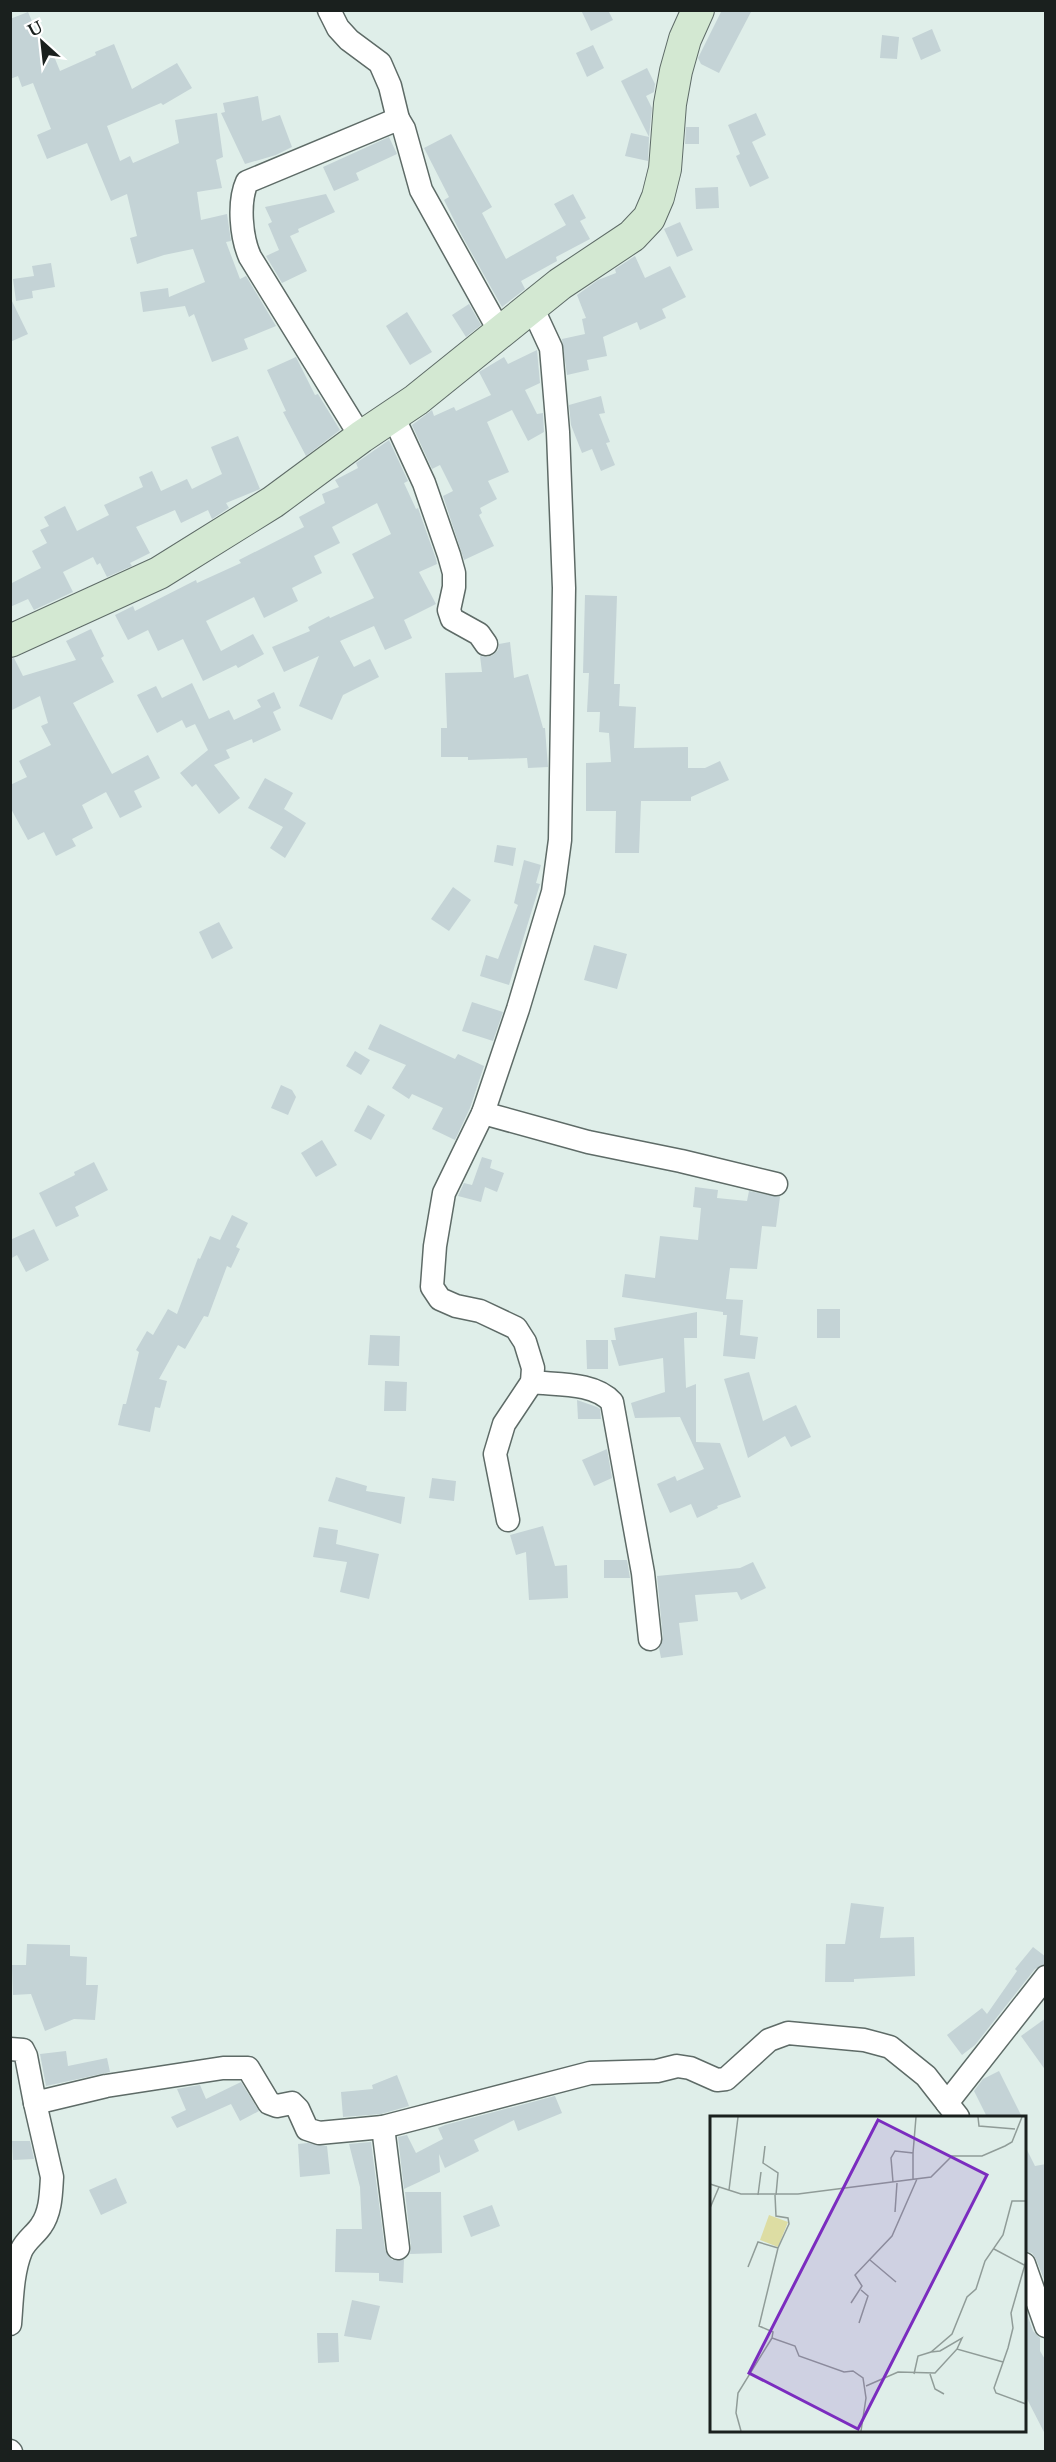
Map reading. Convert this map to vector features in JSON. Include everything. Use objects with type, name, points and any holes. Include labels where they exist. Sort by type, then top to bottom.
[{"type":"main road","points":[[10,641],[159,573],[273,502],[360,437],[416,400],[560,284],[632,236],[649,219],[658,197],[665,169],[670,104],[676,71],[685,39],[698,10]]},
{"type":"street","points":[[329,10],[338,28],[349,40],[380,63],[390,86],[398,119],[404,129],[421,190],[500,332]]},
{"type":"street","points":[[360,437],[244,244],[242,212],[245,186],[252,179],[398,119]]},
{"type":"street","points":[[508,1520],[495,1455],[504,1424],[532,1382],[533,1368],[525,1342],[516,1328],[480,1311],[456,1306],[440,1299],[432,1287],[435,1245],[444,1193],[483,1113],[518,1009],[553,892],[560,840],[564,588],[558,432],[551,348],[532,307]]},
{"type":"street","points":[[393,416],[424,483],[454,573],[454,587],[449,610],[453,619],[479,634],[486,644]]},
{"type":"street","points":[[483,1113],[588,1142],[776,1184]]},
{"type":"street","points":[[532,1382],[586,1388],[606,1396],[612,1402],[643,1573],[650,1640]]},
{"type":"street","points":[[35,2103],[106,2086],[224,2068],[248,2068],[268,2103],[277,2106],[292,2103],[298,2109],[307,2129],[319,2133],[382,2127],[590,2073],[657,2071],[677,2066],[690,2068],[717,2080],[726,2079],[769,2040],[788,2034],[864,2040],[890,2047],[926,2076],[953,2110],[1046,1977]]},
{"type":"street","points":[[10,2049],[22,2050],[26,2056],[52,2177],[45,2219],[40,2228],[29,2238],[18,2260],[10,2324]]},
{"type":"street","points":[[382,2127],[398,2248]]},
{"type":"street","points":[[1026,2270],[1046,2326]]},
{"type":"building","points":[[581,10],[608,10],[613,20],[591,31]]},
{"type":"building","points":[[722,10],[752,10],[719,73],[701,64],[698,58]]},
{"type":"building","points":[[28,12],[43,47],[49,44],[60,71],[114,44],[132,89],[177,63],[192,88],[163,105],[161,103],[107,126],[120,161],[130,156],[133,163],[179,143],[175,120],[217,113],[223,157],[216,160],[222,188],[197,192],[201,220],[227,214],[231,241],[226,242],[240,279],[246,276],[276,326],[244,339],[248,349],[212,362],[194,314],[189,317],[185,306],[143,312],[140,292],[168,288],[169,297],[205,282],[193,249],[137,264],[130,238],[137,236],[127,194],[111,201],[87,143],[47,159],[37,135],[51,129],[33,83],[22,87],[18,76],[10,79],[10,19]]},
{"type":"building","points":[[932,29],[941,51],[921,60],[912,38]]},
{"type":"building","points":[[882,35],[899,37],[897,59],[880,58]]},
{"type":"building","points":[[593,45],[604,68],[587,77],[576,53]]},
{"type":"building","points":[[647,68],[655,84],[654,92],[646,96],[652,108],[649,137],[621,81]]},
{"type":"building","points":[[258,96],[262,121],[280,115],[292,147],[276,155],[245,164],[221,113],[225,112],[223,103]]},
{"type":"building","points":[[756,113],[766,135],[752,142],[769,178],[750,187],[736,156],[740,154],[728,125]]},
{"type":"building","points":[[686,127],[699,127],[699,144],[685,144]]},
{"type":"building","points":[[631,133],[649,137],[648,161],[625,156]]},
{"type":"building","points":[[451,134],[492,207],[482,213],[506,259],[566,225],[554,204],[573,194],[586,218],[580,221],[590,239],[556,257],[557,261],[521,281],[525,289],[502,307],[444,200],[449,197],[424,148]]},
{"type":"building","points":[[389,137],[397,154],[356,173],[359,180],[334,191],[323,167]]},
{"type":"building","points":[[718,187],[719,208],[696,209],[695,188]]},
{"type":"building","points":[[326,194],[335,212],[298,229],[299,232],[290,236],[307,271],[282,283],[266,256],[279,250],[268,224],[272,222],[265,207]]},
{"type":"building","points":[[680,222],[693,250],[677,257],[664,229]]},
{"type":"building","points":[[635,256],[645,278],[670,266],[686,297],[662,309],[666,318],[640,330],[637,322],[603,337],[607,356],[587,360],[589,370],[567,375],[562,339],[585,334],[582,319],[586,318],[577,295],[598,280],[616,273],[615,269]]},
{"type":"building","points":[[51,263],[55,287],[32,291],[33,298],[16,301],[13,279],[34,276],[32,266]]},
{"type":"building","points":[[10,297],[28,334],[10,342]]},
{"type":"building","points":[[469,304],[481,325],[466,337],[452,315]]},
{"type":"building","points":[[407,312],[432,352],[410,365],[386,326]]},
{"type":"building","points":[[537,350],[540,383],[525,390],[537,414],[543,413],[544,432],[528,441],[512,410],[487,422],[509,472],[488,481],[497,499],[480,508],[482,513],[479,515],[494,546],[464,560],[443,496],[453,491],[440,465],[432,469],[412,425],[432,410],[434,416],[454,407],[456,411],[491,395],[479,372],[504,357],[508,364]]},
{"type":"building","points":[[296,357],[315,395],[318,394],[340,430],[306,456],[283,412],[286,411],[267,370]]},
{"type":"building","points":[[601,396],[605,413],[599,414],[610,442],[606,443],[615,465],[601,471],[592,449],[582,453],[571,425],[569,405]]},
{"type":"building","points":[[238,436],[260,489],[226,503],[229,508],[212,519],[208,510],[181,523],[175,510],[136,527],[150,553],[130,563],[132,566],[107,577],[100,563],[97,565],[93,557],[63,572],[73,592],[34,610],[28,599],[10,607],[10,584],[41,568],[32,551],[47,543],[40,530],[49,526],[44,517],[65,506],[77,531],[109,515],[104,505],[143,487],[139,477],[152,471],[161,491],[187,479],[192,489],[222,474],[211,447]]},
{"type":"building","points":[[389,440],[408,481],[404,483],[416,509],[418,508],[436,559],[437,564],[419,572],[436,604],[404,620],[412,638],[385,650],[374,626],[340,641],[354,667],[370,659],[379,677],[343,695],[332,720],[299,706],[319,656],[284,672],[272,647],[310,631],[308,627],[329,616],[330,618],[374,598],[352,554],[391,534],[377,503],[332,527],[340,543],[314,556],[322,573],[292,588],[298,601],[264,618],[254,597],[206,621],[221,651],[253,634],[264,654],[238,668],[236,665],[203,681],[183,639],[158,651],[148,630],[128,640],[115,615],[133,606],[135,611],[196,580],[197,583],[241,563],[239,560],[304,527],[299,517],[325,503],[322,494],[339,487],[335,480],[358,468],[356,463]]},
{"type":"building","points":[[585,595],[617,596],[614,684],[620,684],[619,706],[636,707],[634,748],[688,747],[688,768],[705,768],[720,761],[729,780],[691,797],[691,801],[641,801],[639,853],[615,853],[616,811],[586,811],[586,763],[611,762],[609,733],[599,732],[600,712],[587,712],[589,673],[583,673]]},
{"type":"building","points":[[91,629],[104,656],[101,658],[114,682],[73,703],[112,774],[148,755],[160,778],[134,791],[142,807],[120,818],[106,792],[82,805],[93,828],[72,839],[76,846],[56,856],[44,832],[28,840],[10,807],[10,785],[27,777],[19,761],[51,745],[41,726],[48,723],[40,696],[10,711],[10,659],[14,658],[23,676],[76,660],[66,641]]},
{"type":"building","points":[[510,642],[514,678],[528,674],[543,728],[545,728],[548,767],[528,768],[527,758],[468,760],[468,757],[441,757],[441,728],[447,728],[445,673],[482,672],[480,656],[493,655],[498,650],[499,644]]},
{"type":"building","points":[[192,683],[209,719],[229,710],[234,720],[261,707],[257,700],[274,692],[281,708],[273,712],[281,730],[253,743],[252,739],[226,750],[230,758],[214,765],[240,798],[219,814],[196,784],[192,787],[180,773],[208,750],[195,724],[186,728],[182,720],[157,733],[137,695],[156,686],[162,698]]},
{"type":"building","points":[[265,778],[293,793],[284,809],[306,823],[285,858],[270,848],[283,827],[248,808]]},
{"type":"building","points":[[497,845],[516,848],[513,866],[494,862]]},
{"type":"building","points":[[524,860],[541,865],[536,883],[540,884],[509,985],[480,976],[486,955],[498,959],[518,905],[514,903]]},
{"type":"building","points":[[453,887],[471,900],[449,931],[431,919]]},
{"type":"building","points":[[219,922],[233,948],[212,959],[199,932]]},
{"type":"building","points":[[594,945],[627,954],[617,989],[584,980]]},
{"type":"building","points":[[472,1002],[503,1012],[493,1041],[462,1031]]},
{"type":"building","points":[[380,1024],[455,1059],[458,1054],[484,1066],[470,1108],[455,1140],[432,1129],[443,1108],[412,1094],[409,1099],[392,1088],[406,1065],[368,1049]]},
{"type":"building","points":[[355,1051],[370,1060],[361,1075],[346,1066]]},
{"type":"building","points":[[281,1085],[292,1090],[296,1097],[288,1115],[271,1108]]},
{"type":"building","points":[[368,1105],[385,1115],[371,1140],[354,1131]]},
{"type":"building","points":[[322,1140],[337,1165],[316,1177],[301,1153]]},
{"type":"building","points":[[482,1157],[492,1160],[490,1168],[504,1173],[497,1192],[485,1187],[481,1202],[458,1196],[464,1183],[472,1185]]},
{"type":"building","points":[[94,1162],[108,1190],[75,1207],[79,1216],[56,1227],[39,1193],[75,1175],[74,1172]]},
{"type":"building","points":[[695,1187],[718,1190],[717,1198],[747,1201],[749,1191],[780,1197],[776,1227],[762,1226],[757,1269],[730,1268],[726,1299],[743,1300],[740,1335],[758,1337],[755,1359],[723,1356],[727,1315],[723,1315],[723,1312],[622,1297],[625,1274],[655,1278],[660,1236],[698,1240],[701,1208],[693,1207]]},
{"type":"building","points":[[232,1215],[248,1223],[236,1247],[240,1249],[231,1268],[227,1266],[208,1317],[204,1316],[185,1349],[178,1345],[159,1379],[167,1381],[160,1408],[155,1407],[150,1432],[118,1425],[123,1404],[126,1404],[139,1352],[136,1350],[147,1331],[153,1335],[168,1309],[177,1314],[198,1258],[200,1259],[210,1236],[220,1240]]},
{"type":"building","points":[[34,1229],[49,1260],[26,1272],[17,1255],[10,1259],[10,1240]]},
{"type":"building","points":[[817,1309],[840,1309],[840,1338],[817,1338]]},
{"type":"building","points":[[697,1312],[697,1338],[684,1338],[686,1388],[696,1384],[696,1442],[720,1443],[741,1497],[717,1506],[718,1508],[697,1518],[691,1504],[670,1513],[657,1484],[675,1476],[677,1481],[704,1469],[680,1417],[635,1418],[631,1403],[665,1392],[663,1358],[619,1366],[611,1340],[616,1340],[614,1328]]},
{"type":"building","points":[[370,1335],[400,1336],[399,1366],[368,1365]]},
{"type":"building","points":[[586,1340],[608,1340],[608,1369],[587,1369]]},
{"type":"building","points":[[749,1372],[763,1421],[796,1405],[811,1437],[791,1447],[785,1436],[748,1458],[724,1379]]},
{"type":"building","points":[[385,1381],[407,1382],[406,1411],[384,1411]]},
{"type":"building","points":[[577,1400],[600,1409],[601,1419],[578,1419]]},
{"type":"building","points":[[607,1449],[612,1478],[594,1486],[582,1460]]},
{"type":"building","points":[[336,1477],[367,1486],[366,1491],[405,1497],[401,1524],[328,1501]]},
{"type":"building","points":[[432,1478],[456,1481],[454,1501],[429,1498]]},
{"type":"building","points":[[543,1526],[555,1566],[567,1565],[568,1598],[529,1600],[526,1552],[516,1555],[510,1535]]},
{"type":"building","points":[[319,1527],[338,1530],[336,1544],[379,1554],[369,1599],[340,1592],[347,1562],[313,1557]]},
{"type":"building","points":[[604,1560],[627,1560],[630,1578],[604,1578]]},
{"type":"building","points":[[753,1562],[766,1588],[741,1600],[737,1592],[695,1595],[698,1621],[679,1623],[683,1655],[661,1658],[659,1648],[663,1638],[657,1576],[740,1568]]},
{"type":"building","points":[[851,1903],[884,1907],[880,1938],[914,1937],[915,1976],[854,1979],[854,1982],[825,1982],[826,1944],[845,1944]]},
{"type":"building","points":[[27,1944],[70,1945],[70,1956],[87,1957],[86,1985],[98,1985],[95,2020],[74,2019],[45,2031],[31,1994],[13,1995],[12,1965],[26,1965]]},
{"type":"building","points":[[1033,1947],[1046,1957],[1046,1964],[1035,1969],[975,2045],[962,2055],[947,2035],[982,2008],[987,2014],[1017,1971],[1015,1969]]},
{"type":"building","points":[[1046,2018],[1046,2071],[1021,2036]]},
{"type":"building","points":[[66,2051],[68,2066],[107,2058],[110,2072],[46,2086],[40,2054]]},
{"type":"building","points":[[999,2071],[1022,2116],[986,2116],[974,2091],[983,2079]]},
{"type":"building","points":[[397,2075],[409,2106],[381,2114],[343,2117],[341,2092],[373,2089],[372,2085]]},
{"type":"building","points":[[241,2082],[259,2111],[240,2121],[231,2104],[177,2128],[171,2117],[186,2110],[177,2089],[200,2085],[206,2099]]},
{"type":"building","points":[[555,2096],[562,2113],[518,2131],[514,2120],[474,2140],[479,2151],[445,2168],[439,2154],[440,2172],[404,2189],[398,2137],[407,2135],[416,2153],[443,2139],[438,2128],[445,2125]]},
{"type":"building","points":[[12,2141],[30,2141],[34,2159],[13,2160]]},
{"type":"building","points":[[371,2142],[385,2250],[392,2260],[404,2260],[403,2283],[379,2281],[379,2273],[335,2272],[336,2229],[362,2229],[360,2187],[349,2144]]},
{"type":"building","points":[[298,2144],[327,2146],[330,2174],[300,2177]]},
{"type":"building","points":[[1026,2148],[1035,2166],[1046,2164],[1046,2284],[1032,2253],[1026,2252]]},
{"type":"building","points":[[116,2178],[127,2203],[101,2215],[89,2190]]},
{"type":"building","points":[[405,2192],[441,2192],[442,2253],[410,2254]]},
{"type":"building","points":[[492,2205],[500,2226],[471,2237],[463,2216]]},
{"type":"building","points":[[352,2300],[380,2306],[371,2340],[344,2336]]},
{"type":"building","points":[[1026,2312],[1033,2331],[1040,2338],[1040,2351],[1046,2361],[1046,2436],[1026,2397]]},
{"type":"building","points":[[317,2333],[338,2333],[339,2362],[318,2363]]}]
